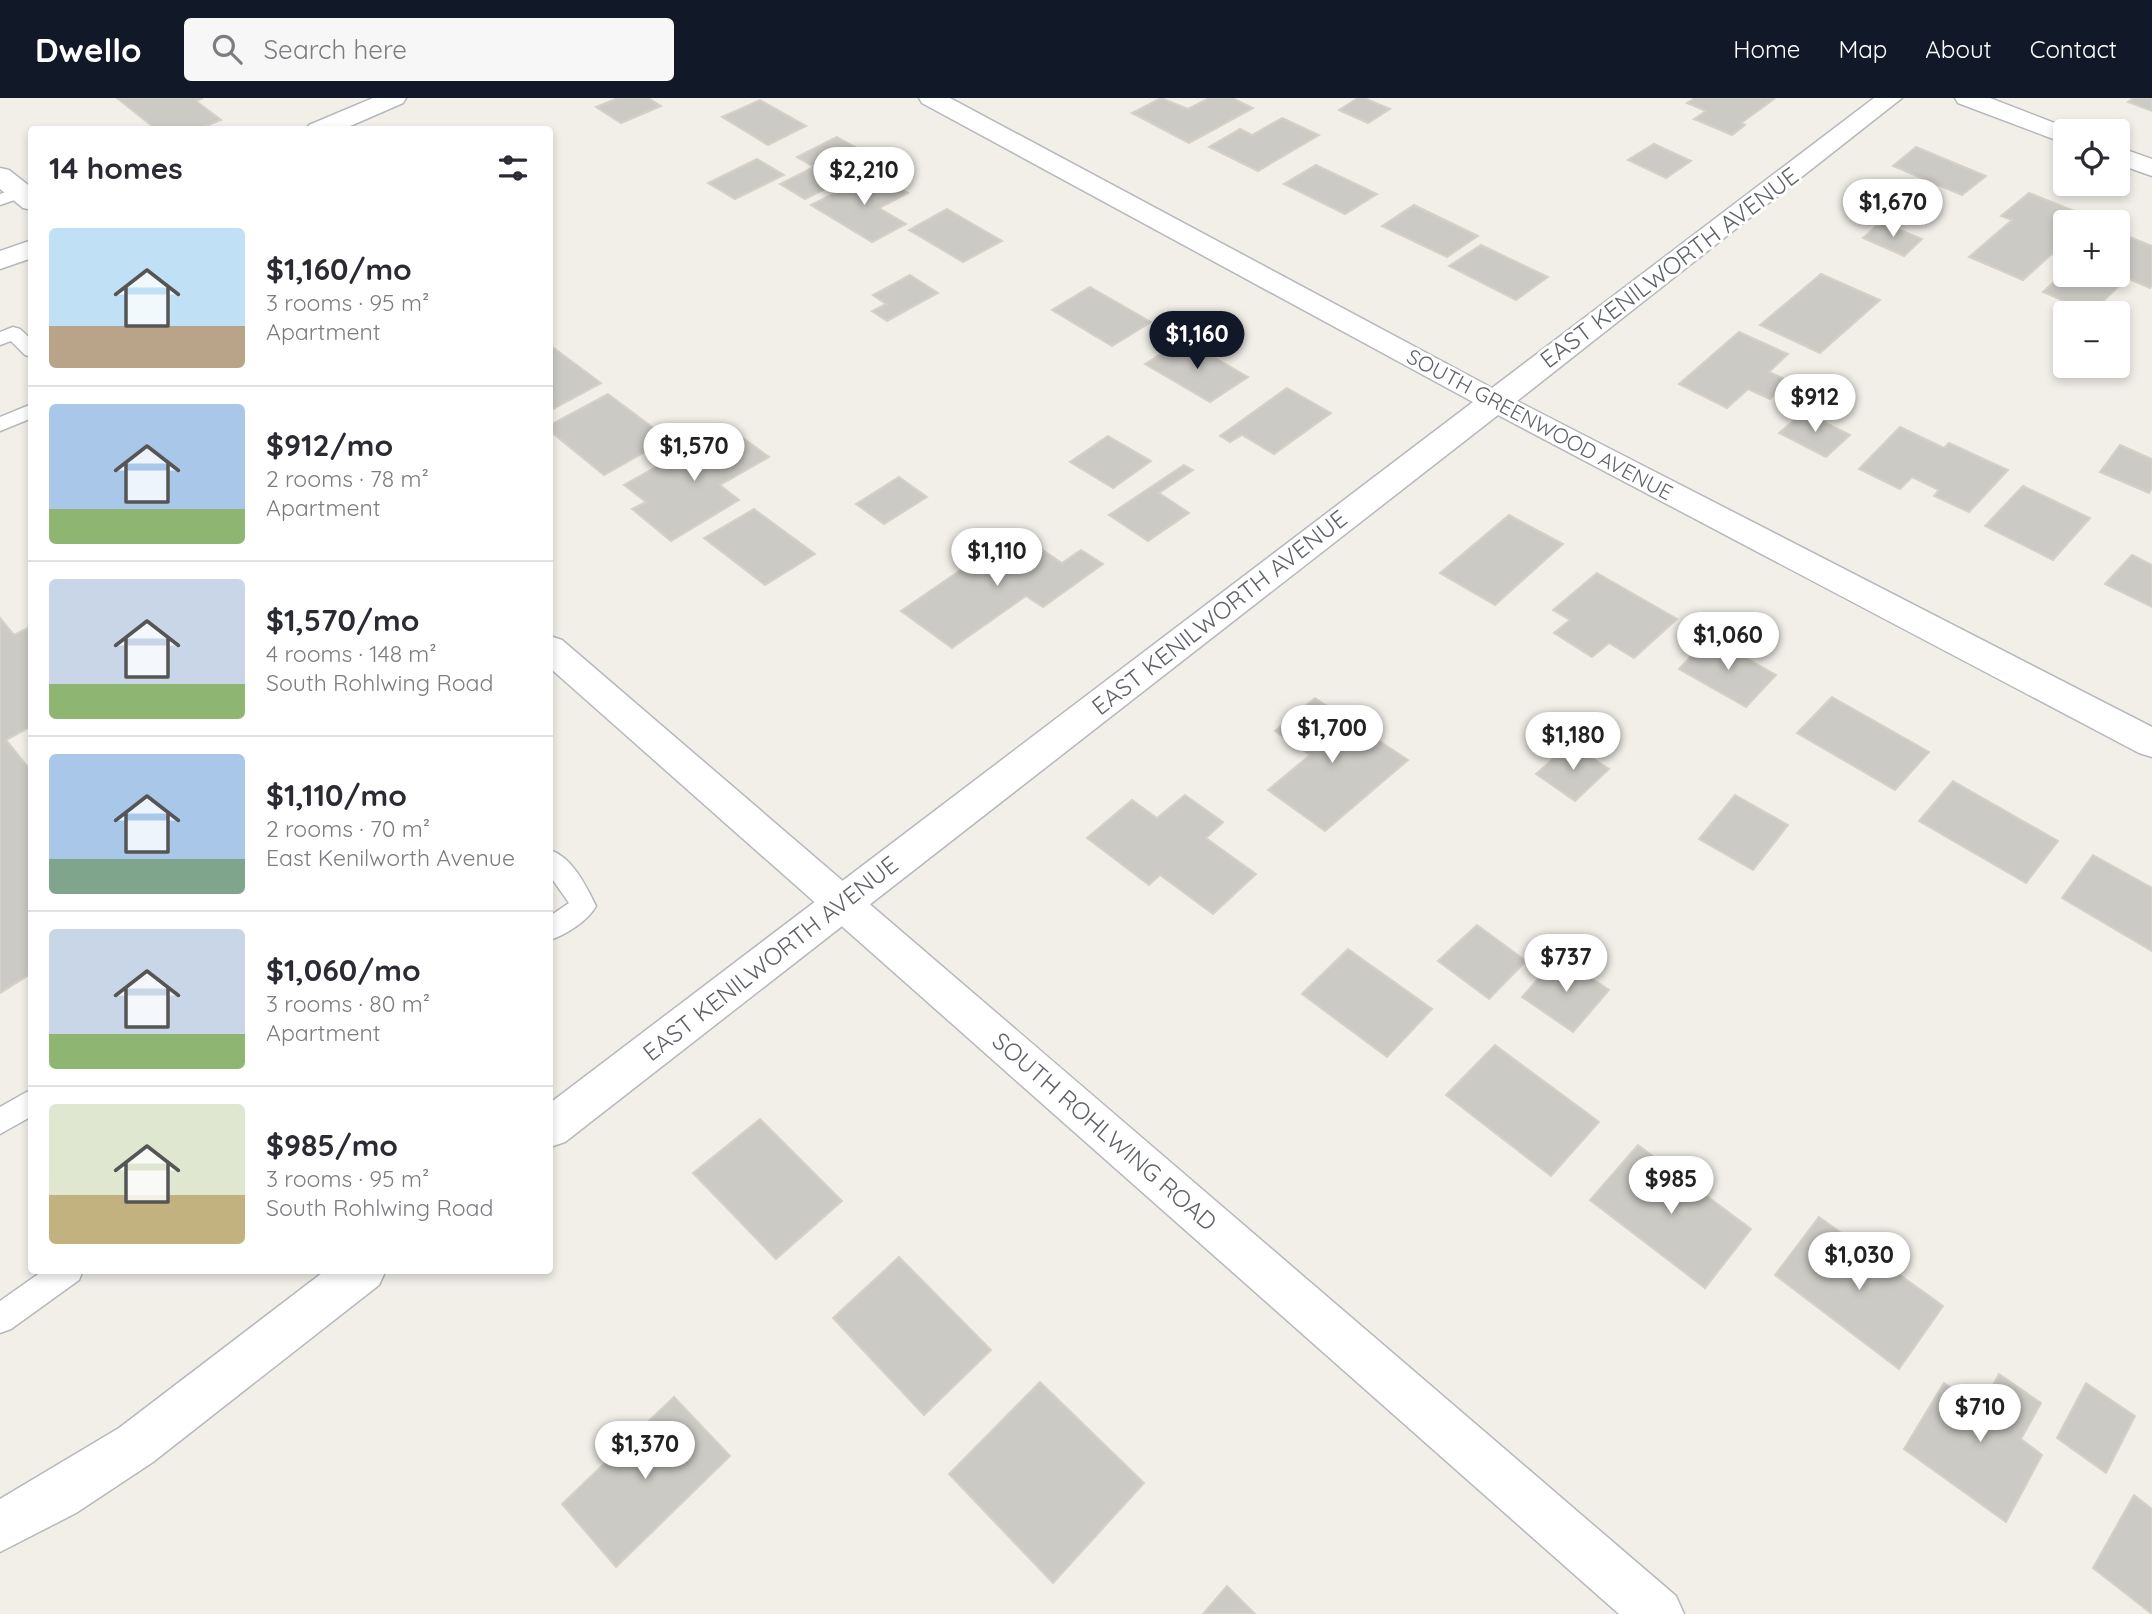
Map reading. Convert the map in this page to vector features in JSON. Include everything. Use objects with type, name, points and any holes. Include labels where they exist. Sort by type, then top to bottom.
[{"type":"street","points":[[328,126],[394,98]]},
{"type":"street","name":"SOUTH GREENWOOD AVENUE","points":[[931,98],[1494,401],[2152,743]]},
{"type":"street","name":"EAST KENILWORTH AVENUE","points":[[553,1126],[1890,98]]},
{"type":"street","points":[[1967,98],[2053,130]]},
{"type":"street","points":[[2130,160],[2152,168]]},
{"type":"street","points":[[0,261],[28,250]]},
{"type":"street","name":"SOUTH ROHLWING ROAD","points":[[553,652],[1658,1614]]},
{"type":"street","points":[[0,1527],[58,1495],[136,1445],[358,1274]]},
{"type":"lane","points":[[0,339],[13,333],[28,347]]},
{"type":"lane","points":[[0,425],[28,412]]},
{"type":"lane","points":[[553,863],[575,888],[583,906],[553,927]]},
{"type":"lane","points":[[0,1122],[28,1104]]},
{"type":"lane","points":[[0,1319],[63,1274]]},
{"type":"building","points":[[117,98],[203,98],[196,101],[221,120],[206,126],[152,126]]},
{"type":"building","points":[[618,98],[648,98],[661,106],[621,123],[596,107]]},
{"type":"building","points":[[1161,98],[1188,109],[1209,98],[1232,98],[1253,108],[1189,143],[1132,113]]},
{"type":"building","points":[[1358,98],[1390,109],[1368,123],[1339,110]]},
{"type":"building","points":[[1695,98],[1774,99],[1741,123],[1745,125],[1732,135],[1694,119],[1706,111],[1687,103]]},
{"type":"building","points":[[2133,98],[2152,98],[2152,111],[2128,102]]},
{"type":"building","points":[[760,100],[806,126],[768,145],[722,117]]},
{"type":"building","points":[[1282,118],[1319,135],[1258,171],[1209,147],[1240,129],[1252,135]]},
{"type":"building","points":[[837,137],[880,161],[805,199],[780,184],[814,167],[797,157]]},
{"type":"building","points":[[1654,144],[1691,161],[1666,178],[1628,160]]},
{"type":"building","points":[[1916,147],[1986,176],[1962,195],[1893,166]]},
{"type":"building","points":[[757,159],[784,175],[735,199],[708,183]]},
{"type":"building","points":[[1316,165],[1377,194],[1345,214],[1284,184]]},
{"type":"building","points":[[874,173],[908,193],[879,208],[906,224],[872,242],[811,205]]},
{"type":"building","points":[[2029,193],[2072,210],[2053,210],[2053,253],[2023,280],[1969,257],[2012,220],[2001,216]]},
{"type":"building","points":[[1414,205],[1478,236],[1447,257],[1382,226]]},
{"type":"building","points":[[947,209],[1002,241],[963,262],[909,230]]},
{"type":"building","points":[[1881,222],[1922,239],[1904,256],[1863,238]]},
{"type":"building","points":[[2130,237],[2152,246],[2150,288],[2130,279]]},
{"type":"building","points":[[1481,245],[1548,277],[1516,300],[1449,266]]},
{"type":"building","points":[[1821,274],[1880,300],[1820,353],[1760,325]]},
{"type":"building","points":[[910,275],[938,293],[887,321],[872,311],[886,304],[873,295]]},
{"type":"building","points":[[2053,282],[2053,287],[2118,287],[2103,301],[2064,301],[2043,292]]},
{"type":"building","points":[[1090,287],[1151,322],[1112,346],[1052,310]]},
{"type":"building","points":[[1739,332],[1788,354],[1769,372],[1789,381],[1770,399],[1748,389],[1727,408],[1679,384]]},
{"type":"building","points":[[1184,340],[1248,377],[1210,402],[1145,364]]},
{"type":"building","points":[[553,347],[601,383],[553,409]]},
{"type":"building","points":[[1287,388],[1331,413],[1274,454],[1242,435],[1230,442],[1220,436]]},
{"type":"building","points":[[608,394],[668,439],[604,475],[553,433],[553,423]]},
{"type":"building","points":[[1804,412],[1850,435],[1826,457],[1779,433]]},
{"type":"building","points":[[728,427],[769,457],[720,485],[739,500],[671,541],[632,509],[646,502],[624,485]]},
{"type":"building","points":[[1900,427],[1944,448],[1949,443],[2008,470],[1969,512],[1934,496],[1939,490],[1912,477],[1900,489],[1859,469]]},
{"type":"building","points":[[1108,436],[1151,461],[1113,488],[1070,462]]},
{"type":"building","points":[[2120,445],[2152,459],[2152,488],[2149,493],[2100,472]]},
{"type":"building","points":[[1184,465],[1193,470],[1159,493],[1189,513],[1148,541],[1109,515]]},
{"type":"building","points":[[899,477],[927,497],[884,524],[856,504]]},
{"type":"building","points":[[2023,486],[2090,518],[2053,560],[1985,526]]},
{"type":"building","points":[[754,509],[815,554],[765,585],[704,538]]},
{"type":"building","points":[[1509,515],[1563,544],[1495,605],[1440,573]]},
{"type":"building","points":[[1016,532],[1062,563],[1081,550],[1103,564],[1043,607],[1026,596],[952,648],[901,611]]},
{"type":"building","points":[[2132,555],[2152,565],[2152,607],[2105,584]]},
{"type":"building","points":[[1597,573],[1677,619],[1634,658],[1609,643],[1592,657],[1554,633],[1570,620],[1553,610]]},
{"type":"building","points":[[0,618],[14,635],[28,628],[28,728],[6,740],[28,767],[28,976],[0,993]]},
{"type":"building","points":[[1709,637],[1776,675],[1746,707],[1679,669]]},
{"type":"building","points":[[1832,697],[1929,752],[1895,790],[1797,733]]},
{"type":"building","points":[[1315,698],[1408,760],[1325,831],[1268,790],[1310,755],[1275,731]]},
{"type":"building","points":[[1570,744],[1609,769],[1575,801],[1536,774]]},
{"type":"building","points":[[1953,781],[2058,841],[2026,883],[1919,821]]},
{"type":"building","points":[[1185,795],[1223,822],[1206,838],[1256,874],[1213,914],[1160,875],[1149,885],[1087,838],[1132,800],[1157,818]]},
{"type":"building","points":[[1735,795],[1788,825],[1753,870],[1699,839]]},
{"type":"building","points":[[2093,855],[2152,888],[2152,951],[2062,898]]},
{"type":"building","points":[[1477,925],[1526,961],[1489,999],[1438,961]]},
{"type":"building","points":[[1348,949],[1432,1009],[1387,1057],[1302,994]]},
{"type":"building","points":[[1558,956],[1609,990],[1573,1032],[1522,997]]},
{"type":"building","points":[[1495,1045],[1599,1122],[1551,1176],[1446,1095]]},
{"type":"building","points":[[760,1119],[842,1201],[776,1259],[693,1173]]},
{"type":"building","points":[[1638,1145],[1751,1229],[1705,1288],[1590,1200]]},
{"type":"building","points":[[1819,1217],[1943,1306],[1899,1369],[1775,1275]]},
{"type":"building","points":[[899,1257],[991,1350],[924,1415],[833,1318]]},
{"type":"building","points":[[1999,1374],[2041,1403],[2021,1439],[2042,1455],[2006,1522],[1904,1449],[1944,1383],[1981,1409]]},
{"type":"building","points":[[1040,1382],[1144,1483],[1053,1583],[949,1474]]},
{"type":"building","points":[[2086,1383],[2135,1416],[2106,1473],[2057,1438]]},
{"type":"building","points":[[674,1397],[730,1456],[616,1567],[562,1504]]},
{"type":"building","points":[[2134,1495],[2152,1509],[2152,1614],[2093,1568]]},
{"type":"building","points":[[1227,1586],[1255,1614],[1203,1614]]}]
